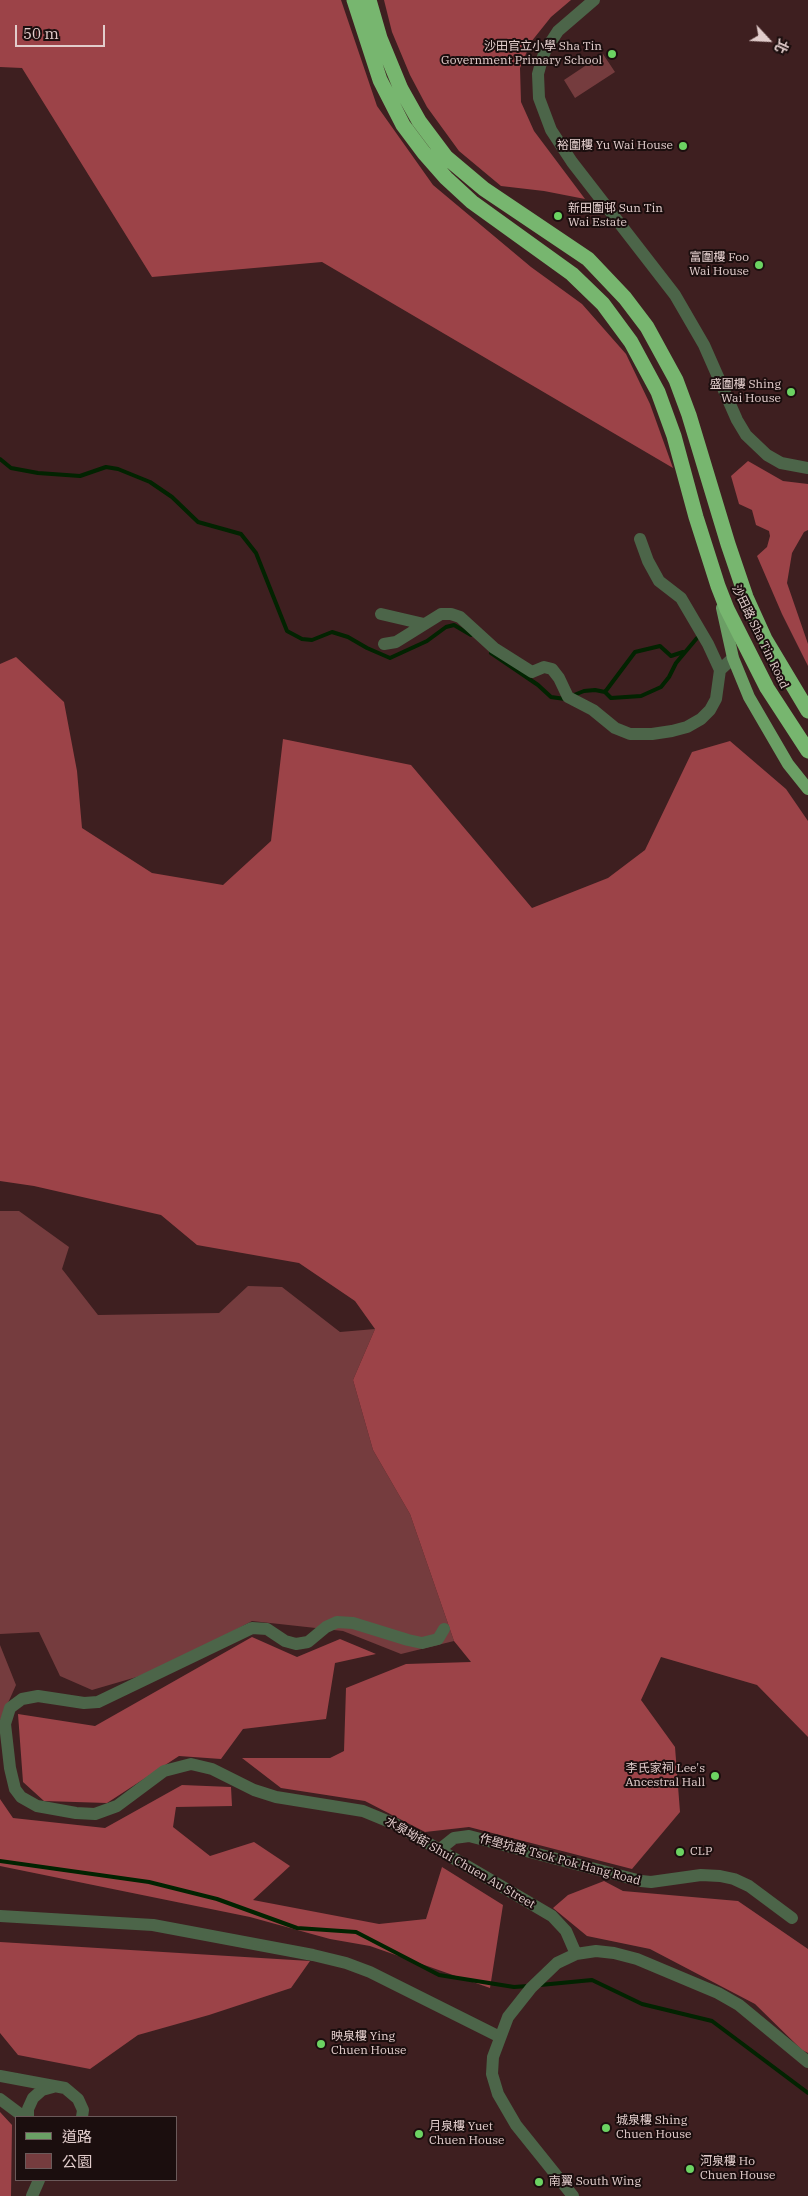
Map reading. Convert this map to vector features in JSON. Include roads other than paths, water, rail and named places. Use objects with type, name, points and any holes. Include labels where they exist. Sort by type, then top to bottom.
[{"type":"highway","name":"沙田路 Sha Tin Road","points":[[354,0],[380,80],[403,125],[424,153],[446,178],[472,202],[572,274],[603,304],[631,342],[658,392],[674,436],[718,586],[754,664],[776,704],[808,751]]},
{"type":"highway","points":[[369,0],[380,38],[401,90],[419,121],[446,157],[484,189],[588,259],[625,298],[647,327],[676,380],[689,414],[728,544],[746,596],[766,639],[806,706]]},
{"type":"main road","points":[[718,586],[733,658],[759,717],[788,764],[808,789]]},
{"type":"street","points":[[594,0],[567,22],[545,51],[538,74],[539,98],[556,141],[666,282],[695,328],[737,420],[746,435],[767,455],[781,463],[808,468]]},
{"type":"street","points":[[384,644],[396,642],[441,614],[451,614],[460,617],[494,648],[532,672],[544,667],[552,670],[560,678],[568,697],[593,710],[615,728],[630,734],[652,734],[672,732],[687,727],[710,710],[716,699],[720,670],[708,644],[681,598],[658,581],[640,539]]},
{"type":"street","points":[[381,614],[424,624]]},
{"type":"street","points":[[720,670],[733,658]]},
{"type":"street","name":"水泉坳街 Shui Chuen Au Street","points":[[444,1629],[438,1639],[422,1643],[353,1623],[337,1622],[326,1627],[308,1642],[296,1644],[284,1641],[267,1630],[252,1628],[98,1702],[84,1703],[38,1696],[22,1699],[10,1708],[5,1724],[10,1768],[15,1789],[26,1801],[45,1809],[83,1814],[106,1811],[124,1801],[164,1771],[179,1766],[197,1765],[212,1769],[254,1790],[276,1797],[346,1807],[368,1813],[392,1823],[552,1916],[566,1931],[576,1954]]},
{"type":"street","name":"作壆坑路 Tsok Pok Hang Road","points":[[439,1850],[454,1838],[468,1836],[641,1881],[651,1882],[708,1875],[720,1876],[734,1879],[749,1886],[792,1918]]},
{"type":"street","points":[[0,1916],[153,1925],[346,1963],[370,1972],[500,2037]]},
{"type":"street","points":[[573,2196],[516,2125],[498,2094],[492,2066],[508,2017],[557,1963],[576,1954],[596,1951],[625,1955],[718,1993],[747,2010],[808,2062]]},
{"type":"street","points":[[0,2076],[65,2088],[75,2095],[81,2104],[82,2116]]},
{"type":"street","points":[[28,2116],[28,2109],[33,2098],[42,2090],[53,2087]]},
{"type":"street","points":[[0,2099],[23,2116]]},
{"type":"street","points":[[32,2196],[34,2181]]},
{"type":"street","points":[[32,2196],[39,2181]]},
{"type":"waterway","points":[[0,459],[11,468],[38,473],[80,476],[106,467],[118,469],[150,482],[172,497],[198,522],[241,534],[256,553],[287,631],[302,639],[312,640],[332,632],[348,637],[390,658],[427,641],[446,627],[454,625],[471,635]]},
{"type":"waterway","points":[[574,695],[584,691],[595,690],[605,692],[611,698],[641,696],[661,687],[676,663],[697,638]]},
{"type":"waterway","points":[[605,692],[635,652],[660,646],[671,656],[683,652]]},
{"type":"waterway","points":[[491,653],[538,685],[551,697],[565,699]]},
{"type":"waterway","points":[[0,1861],[149,1882],[217,1899],[297,1928],[356,1932],[439,1975],[514,1987],[528,1986]]},
{"type":"waterway","points":[[540,1985],[592,1980],[642,2004],[712,2021],[808,2093]]},
{"type":"place","name":"沙田官立小學 Sha Tin Government Primary School","points":[[612,54]]},
{"type":"place","name":"裕圍樓 Yu Wai House","points":[[683,146]]},
{"type":"place","name":"新田圍邨 Sun Tin Wai Estate","points":[[558,216]]},
{"type":"place","name":"富圍樓 Foo Wai House","points":[[759,265]]},
{"type":"place","name":"盛圍樓 Shing Wai House","points":[[791,392]]},
{"type":"place","name":"李氏家祠 Lee's Ancestral Hall","points":[[715,1776]]},
{"type":"place","name":"CLP","points":[[680,1852]]},
{"type":"place","name":"映泉樓 Ying Chuen House","points":[[321,2044]]},
{"type":"place","name":"城泉樓 Shing Chuen House","points":[[606,2128]]},
{"type":"place","name":"月泉樓 Yuet Chuen House","points":[[419,2134]]},
{"type":"place","name":"河泉樓 Ho Chuen House","points":[[690,2169]]},
{"type":"place","name":"南翼 South Wing","points":[[539,2182]]}]
